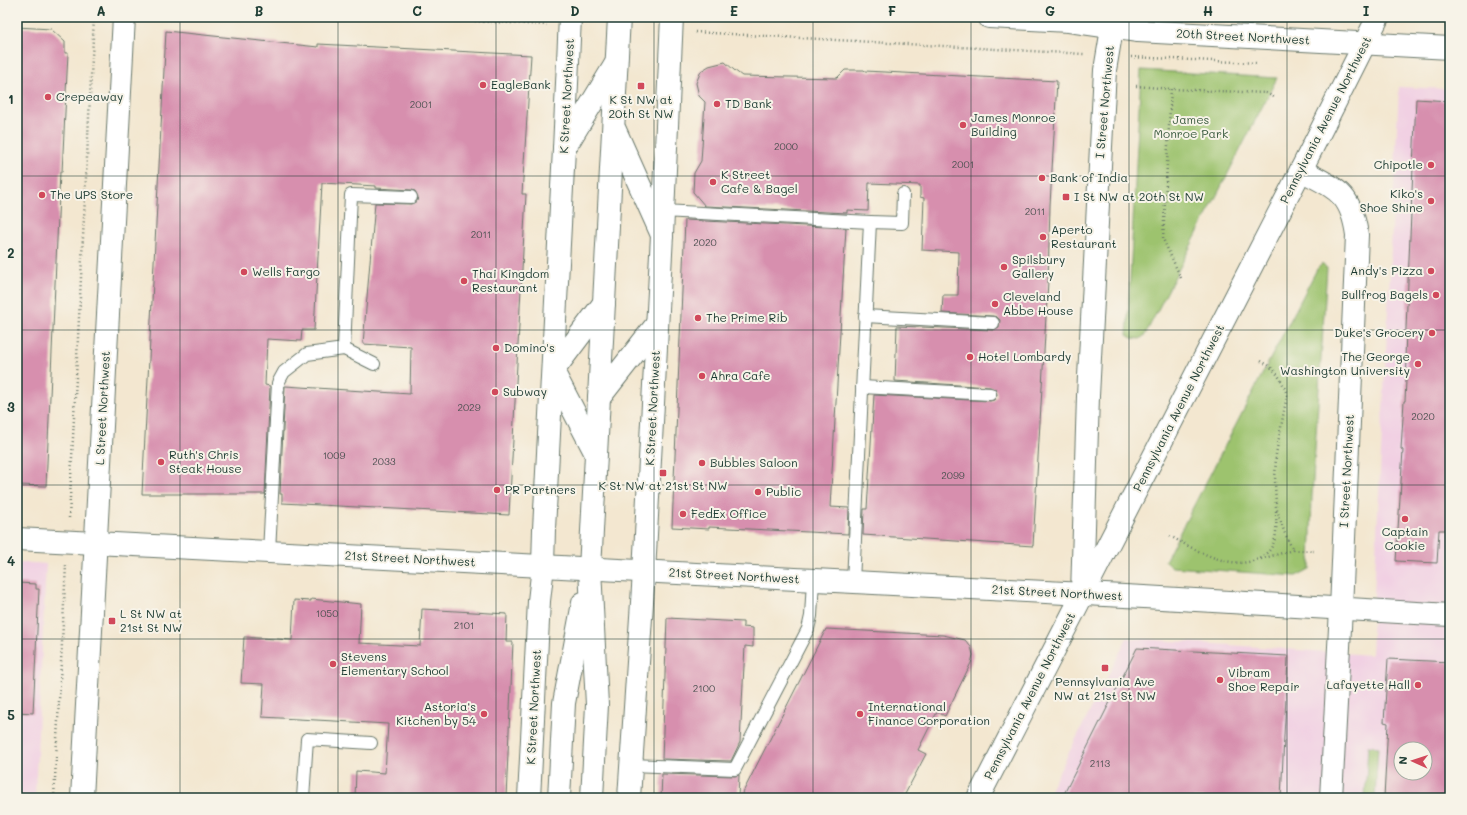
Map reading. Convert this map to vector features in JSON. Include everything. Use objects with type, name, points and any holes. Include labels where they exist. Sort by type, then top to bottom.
[{"type":"main road","name":"L Street Northwest","points":[[82,798],[124,17]]},
{"type":"main road","name":"K Street Northwest","points":[[529,798],[539,601],[543,566],[570,17]]},
{"type":"main road","points":[[592,798],[597,705],[590,569],[619,17]]},
{"type":"main road","name":"K Street Northwest","points":[[629,798],[644,572],[672,17]]},
{"type":"main road","name":"20th Street Northwest","points":[[989,17],[1113,22],[1138,31],[1450,48]]},
{"type":"main road","name":"Pennsylvania Avenue Northwest","points":[[978,798],[1082,594],[1126,512],[1378,17]]},
{"type":"main road","name":"I Street Northwest","points":[[1082,594],[1088,396],[1103,101],[1105,70],[1113,22]]},
{"type":"main road","points":[[564,149],[616,62]]},
{"type":"main road","points":[[613,126],[662,235]]},
{"type":"main road","name":"I Street Northwest","points":[[1301,170],[1337,190],[1345,199],[1351,210],[1357,235],[1341,609],[1331,798]]},
{"type":"main road","points":[[595,452],[553,371],[604,303]]},
{"type":"main road","points":[[598,398],[657,324]]},
{"type":"main road","name":"21st Street Northwest","points":[[17,539],[1082,594],[1450,615]]},
{"type":"main road","points":[[559,798],[564,703],[590,569]]},
{"type":"lane","points":[[663,211],[870,222],[902,222],[904,194]]},
{"type":"lane","points":[[344,349],[352,195],[411,197]]},
{"type":"lane","points":[[853,582],[870,222]]},
{"type":"lane","points":[[865,316],[993,323]]},
{"type":"lane","points":[[269,552],[278,384],[284,372],[307,354],[344,349],[374,364]]},
{"type":"lane","points":[[862,387],[990,394]]},
{"type":"lane","points":[[631,765],[735,769],[808,629],[811,616],[813,580]]},
{"type":"lane","points":[[303,798],[306,739],[371,743]]},
{"type":"path","points":[[70,499],[94,17]]},
{"type":"path","points":[[403,17],[526,24]]},
{"type":"path","points":[[708,32],[1048,51]]},
{"type":"path","points":[[1149,58],[1260,63]]},
{"type":"path","points":[[1136,86],[1266,93],[1274,97]]},
{"type":"path","points":[[1171,89],[1162,239],[1181,278]]},
{"type":"path","points":[[1258,559],[1266,554],[1272,547],[1275,537],[1276,454],[1287,395],[1276,372],[1261,360]]},
{"type":"path","points":[[1276,507],[1285,534],[1293,550]]},
{"type":"path","points":[[1170,536],[1196,551],[1226,561],[1239,563],[1293,550],[1314,551]]},
{"type":"path","points":[[54,798],[65,589]]},
{"type":"shaded area","points":[[1226,17],[1310,17],[1307,21]]},
{"type":"shaded area","name":"The George Washington University","points":[[1399,87],[1450,89],[1450,798],[1046,798],[1127,638],[1371,655]]},
{"type":"shaded area","points":[[17,562],[46,564],[35,798],[17,798]]},
{"type":"green space","name":"James Monroe Park","points":[[1141,70],[1277,78],[1145,335],[1140,339],[1132,338],[1127,335]]},
{"type":"green space","points":[[1322,264],[1327,268],[1312,495],[1310,569],[1296,576],[1172,567],[1165,561],[1317,269]]},
{"type":"green space","points":[[1368,746],[1378,747],[1375,798],[1365,798]]},
{"type":"building","points":[[17,27],[51,29],[65,42],[65,53],[68,53],[62,172],[60,172],[46,486],[17,485]]},
{"type":"building","points":[[166,31],[318,47],[318,44],[531,55],[522,194],[526,194],[509,515],[282,503],[282,494],[280,494],[285,386],[410,394],[411,347],[363,344],[375,203],[411,204],[417,201],[418,197],[415,191],[412,190],[376,188],[376,186],[322,183],[314,330],[302,330],[301,341],[267,339],[265,385],[270,386],[265,494],[142,494]]},
{"type":"building","points":[[725,62],[742,76],[837,78],[845,70],[864,70],[1057,81],[1050,205],[1048,281],[1033,546],[863,535],[864,509],[867,509],[874,395],[990,401],[994,400],[997,395],[996,390],[990,387],[895,381],[897,326],[993,330],[999,327],[1000,320],[993,316],[942,313],[943,295],[958,295],[959,252],[922,250],[924,198],[920,197],[920,185],[869,183],[868,211],[847,210],[847,213],[705,206],[693,192],[694,173],[701,161],[705,102],[699,96],[696,83],[701,71],[709,66]]},
{"type":"building","points":[[1416,99],[1450,101],[1450,530],[1439,530],[1437,563],[1396,561],[1407,360],[1405,359],[1406,328]]},
{"type":"building","points":[[685,220],[846,228],[830,507],[849,508],[848,534],[709,527],[709,529],[672,527]]},
{"type":"building","points":[[17,583],[36,584],[36,589],[39,589],[33,713],[17,712]]},
{"type":"building","points":[[311,599],[361,604],[359,643],[420,646],[422,609],[507,614],[506,642],[513,642],[506,798],[355,798],[356,771],[385,773],[388,724],[262,717],[264,684],[241,683],[244,637],[292,640],[294,600],[311,601]]},
{"type":"building","points":[[667,618],[743,622],[743,627],[753,628],[753,647],[745,646],[740,742],[731,761],[662,759]]},
{"type":"building","name":"International Finance Corporation","points":[[826,629],[943,635],[965,640],[971,647],[973,655],[971,663],[945,716],[937,712],[918,750],[926,754],[903,798],[740,798]]},
{"type":"building","points":[[1137,648],[1288,656],[1281,798],[1062,798]]},
{"type":"building","points":[[1388,659],[1450,662],[1450,798],[1384,798],[1388,723],[1384,722]]},
{"type":"building","points":[[662,774],[739,775],[738,798],[661,798]]},
{"type":"place","name":"EagleBank","points":[[483,85]]},
{"type":"place","name":"K St NW at 20th St NW","points":[[641,86]]},
{"type":"place","name":"Crepeaway","points":[[48,97]]},
{"type":"place","name":"TD Bank","points":[[717,104]]},
{"type":"place","name":"James Monroe Building","points":[[963,125]]},
{"type":"place","name":"Chipotle","points":[[1431,165]]},
{"type":"place","name":"Bank of India","points":[[1042,178]]},
{"type":"place","name":"K Street Cafe & Bagel","points":[[713,182]]},
{"type":"place","name":"The UPS Store","points":[[42,195]]},
{"type":"place","name":"I St NW at 20th St NW","points":[[1066,197]]},
{"type":"place","name":"Kiko's Shoe Shine","points":[[1431,201]]},
{"type":"place","name":"Aperto Restaurant","points":[[1043,237]]},
{"type":"place","name":"Spilsbury Gallery","points":[[1004,267]]},
{"type":"place","name":"Andy's Pizza","points":[[1431,271]]},
{"type":"place","name":"Wells Fargo","points":[[244,272]]},
{"type":"place","name":"Thai Kingdom Restaurant","points":[[464,281]]},
{"type":"place","name":"Bullfrog Bagels","points":[[1436,295]]},
{"type":"place","name":"Cleveland Abbe House","points":[[995,304]]},
{"type":"place","name":"The Prime Rib","points":[[698,318]]},
{"type":"place","name":"Duke's Grocery","points":[[1432,333]]},
{"type":"place","name":"Domino's","points":[[496,348]]},
{"type":"place","name":"Hotel Lombardy","points":[[970,357]]},
{"type":"place","name":"The George Washington University","points":[[1418,364]]},
{"type":"place","name":"Ahra Cafe","points":[[702,376]]},
{"type":"place","name":"Subway","points":[[495,392]]},
{"type":"place","name":"Ruth's Chris Steak House","points":[[161,462]]},
{"type":"place","name":"Bubbles Saloon","points":[[702,463]]},
{"type":"place","name":"K St NW at 21st St NW","points":[[663,473]]},
{"type":"place","name":"PR Partners","points":[[497,490]]},
{"type":"place","name":"Public","points":[[758,492]]},
{"type":"place","name":"FedEx Office","points":[[683,514]]},
{"type":"place","name":"Captain Cookie","points":[[1405,519]]},
{"type":"place","name":"L St NW at 21st St NW","points":[[112,621]]},
{"type":"place","name":"Stevens Elementary School","points":[[333,664]]},
{"type":"place","name":"Pennsylvania Ave NW at 21st St NW","points":[[1105,668]]},
{"type":"place","name":"Vibram Shoe Repair","points":[[1220,680]]},
{"type":"place","name":"Lafayette Hall","points":[[1418,685]]},
{"type":"place","name":"Astoria's Kitchen by 54","points":[[484,714]]},
{"type":"place","name":"International Finance Corporation","points":[[860,714]]}]
